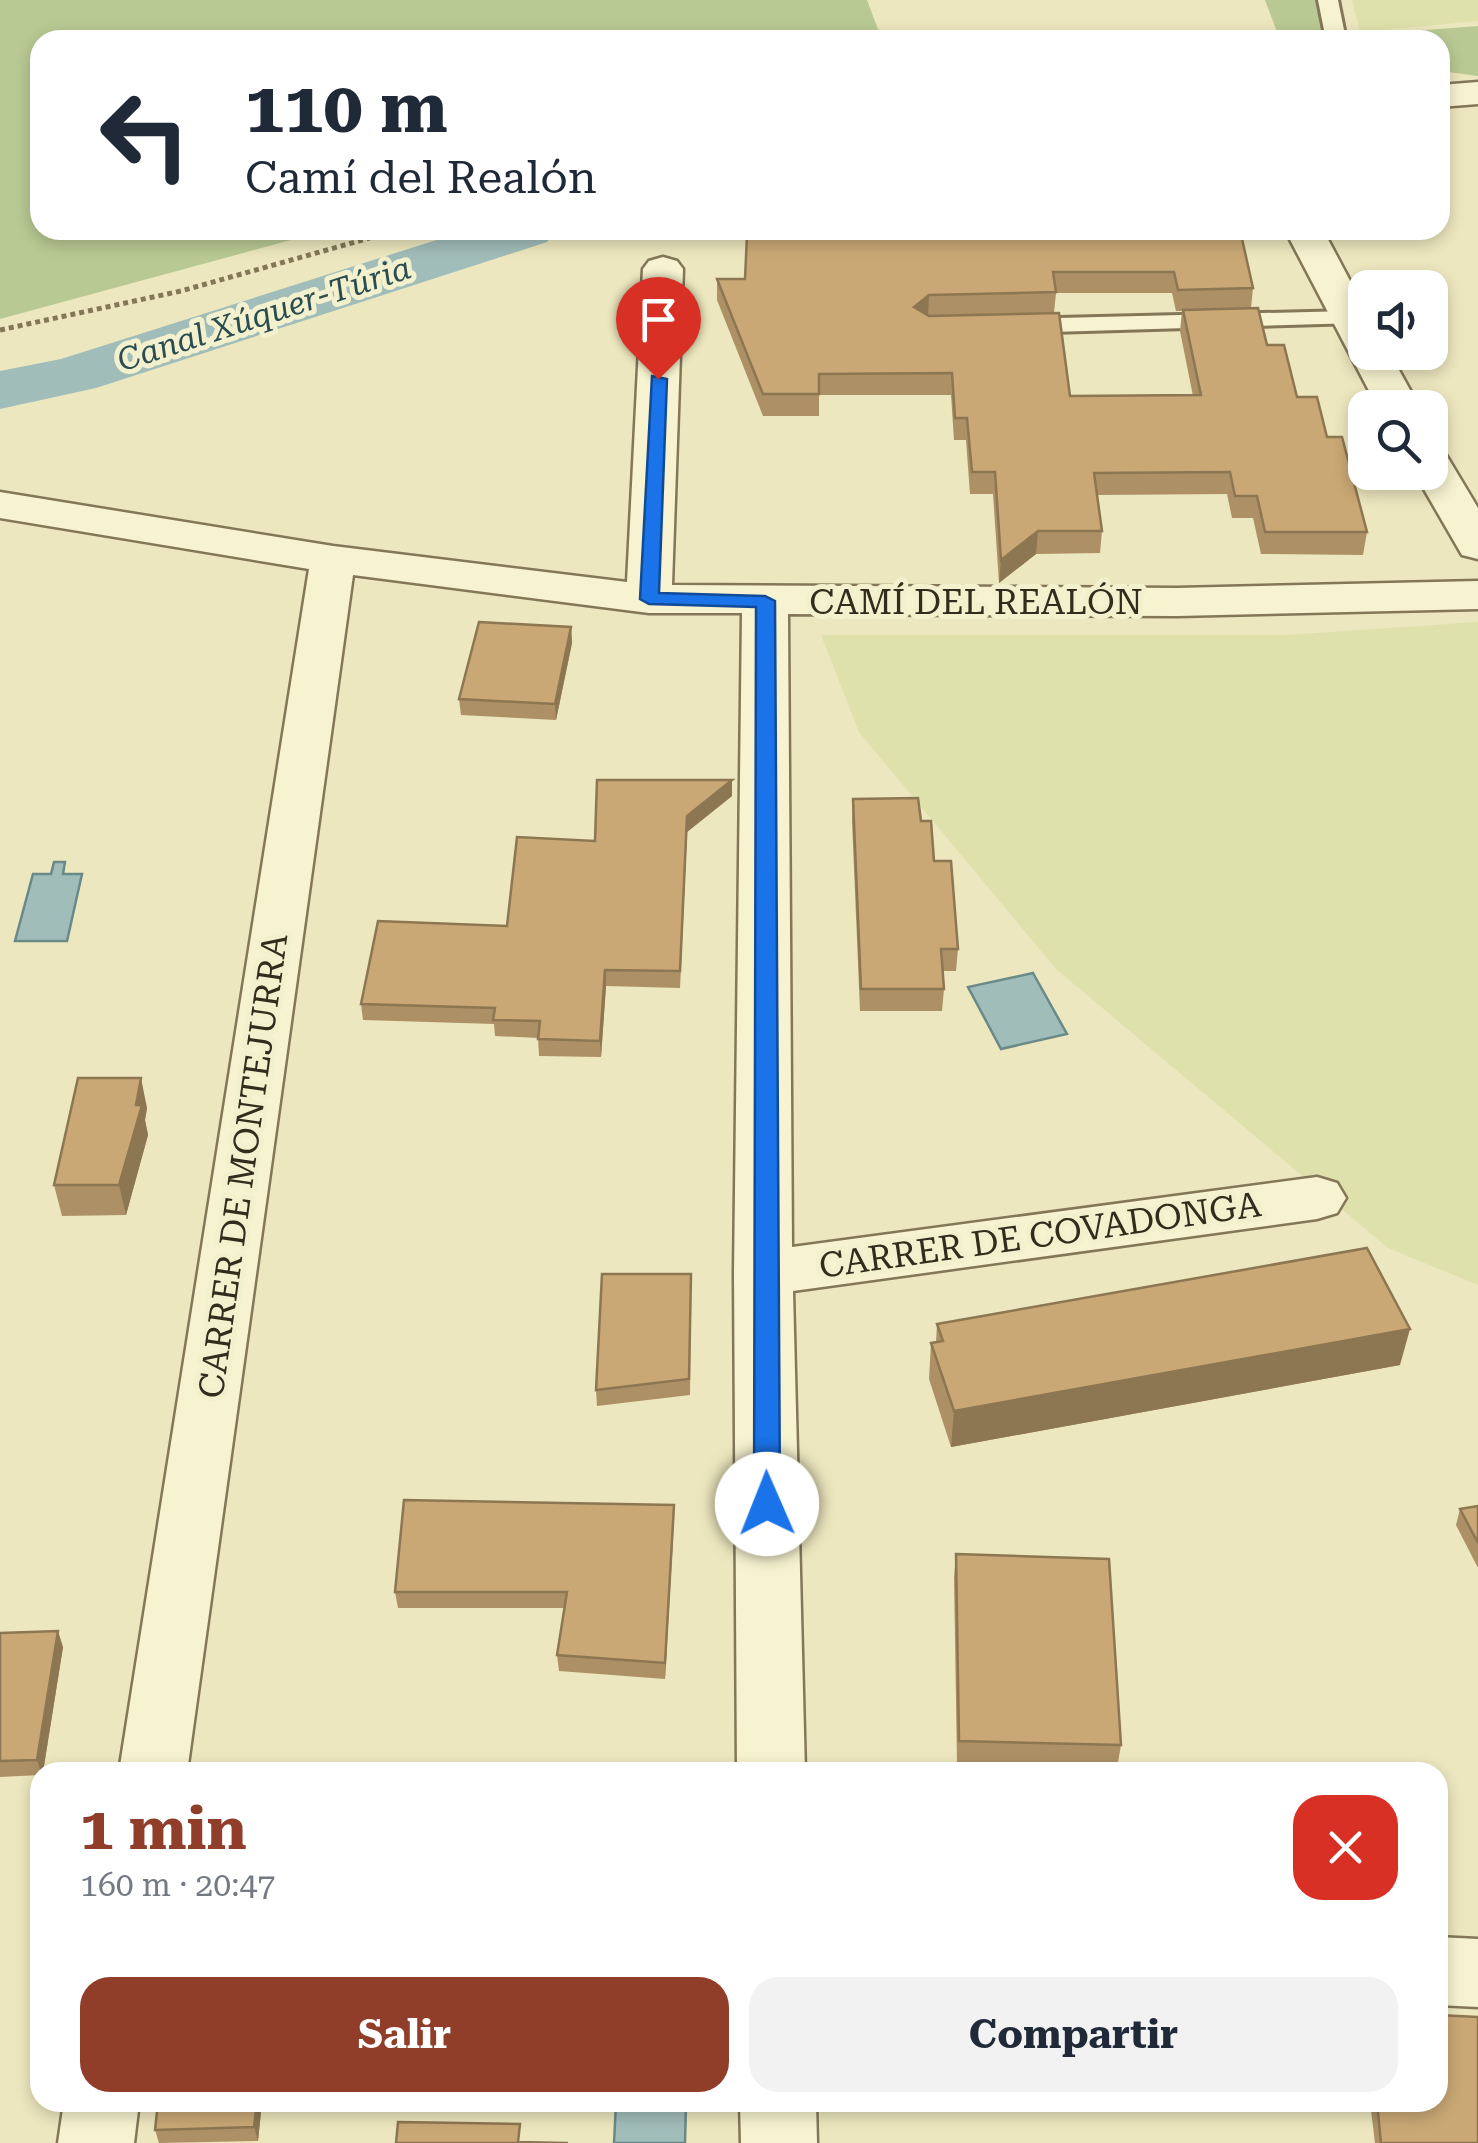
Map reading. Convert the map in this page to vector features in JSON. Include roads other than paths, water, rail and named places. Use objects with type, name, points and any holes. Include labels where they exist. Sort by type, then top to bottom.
[{"type":"street","points":[[1450,95],[1478,92]]},
{"type":"street","points":[[1450,110],[1478,109]]},
{"type":"street","points":[[1309,240],[1348,316]]},
{"type":"street","points":[[649,599],[663,269]]},
{"type":"street","points":[[1446,490],[1478,546]]},
{"type":"street","name":"CAMÍ DEL REALÓN","points":[[0,504],[333,559],[649,599],[1177,602],[1478,595]]},
{"type":"street","name":"CARRER DE MONTEJURRA","points":[[154,1762],[333,559]]},
{"type":"street","points":[[765,601],[763,1273],[772,1762]]},
{"type":"street","name":"CARRER DE COVADONGA","points":[[763,1273],[1317,1198]]},
{"type":"street","points":[[1448,1972],[1478,1973]]},
{"type":"street","points":[[96,2143],[101,2112]]},
{"type":"street","points":[[778,2112],[779,2143]]},
{"type":"lane","points":[[1328,0],[1334,30]]},
{"type":"lane","points":[[986,326],[1348,339]]},
{"type":"water","points":[[54,862],[65,862],[63,874],[82,874],[67,941],[15,941],[33,874],[51,874]]},
{"type":"water","points":[[1033,973],[1067,1034],[1001,1049],[968,987]]},
{"type":"water","points":[[616,2112],[686,2112],[685,2143],[614,2143]]},
{"type":"waterway","name":"Canal Xúquer-Túria","points":[[0,390],[74,375],[496,240]]}]
